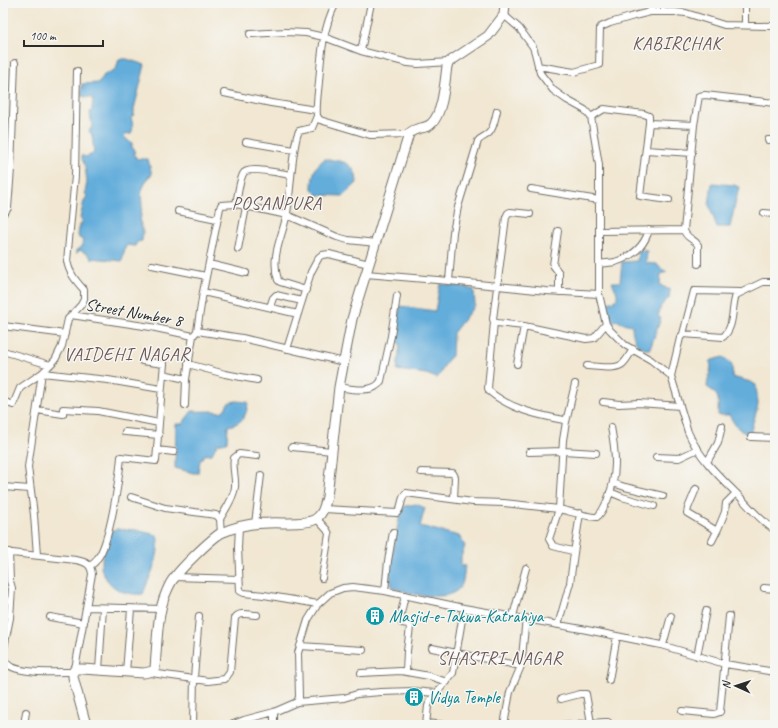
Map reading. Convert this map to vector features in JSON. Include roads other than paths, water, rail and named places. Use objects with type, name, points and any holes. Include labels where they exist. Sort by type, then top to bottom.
[{"type":"main road","points":[[86,725],[73,677],[74,671],[99,670],[151,672],[155,668],[161,609],[166,594],[174,577],[213,539],[239,526],[305,522],[320,516],[324,509],[327,497],[339,388],[352,319],[409,134],[414,129],[430,125],[437,116],[442,101],[447,66],[450,62],[488,36],[504,15],[505,3]]},
{"type":"street","points":[[306,290],[280,282],[277,278],[276,259],[277,250],[287,215],[294,150],[298,133],[312,128],[316,113],[324,37],[331,11],[336,3]]},
{"type":"street","points":[[361,51],[371,3]]},
{"type":"street","points":[[650,12],[653,3]]},
{"type":"street","points":[[745,3],[745,26]]},
{"type":"street","points":[[538,66],[574,72],[599,65],[600,28],[624,18],[650,12],[680,12],[724,25],[775,26]]},
{"type":"street","points":[[504,15],[519,28],[533,47],[536,53],[540,73],[553,90],[566,100],[585,110],[591,117],[599,165],[599,294],[606,324],[626,345],[651,360],[671,376]]},
{"type":"street","points":[[250,34],[286,32],[306,33],[324,37],[361,51],[418,64],[450,62]]},
{"type":"street","points":[[3,212],[5,212],[8,208],[15,63]]},
{"type":"street","points":[[3,401],[13,404],[20,388],[42,373],[59,354],[68,319],[81,305],[85,294],[84,290],[72,276],[67,261],[75,176],[77,70]]},
{"type":"street","points":[[224,93],[316,113],[320,120],[370,135],[409,134]]},
{"type":"street","points":[[698,264],[698,245],[696,242],[687,237],[684,230],[694,125],[699,99],[701,95],[744,98],[775,103]]},
{"type":"street","points":[[591,117],[604,109],[644,114],[649,116],[640,196],[669,200]]},
{"type":"street","points":[[449,281],[453,232],[462,192],[478,141],[490,133],[497,111]]},
{"type":"street","points":[[649,123],[694,125]]},
{"type":"street","points":[[768,140],[775,140]]},
{"type":"street","points":[[246,142],[294,150]]},
{"type":"street","points":[[646,150],[692,153]]},
{"type":"street","points":[[236,204],[243,172],[246,170],[291,175]]},
{"type":"street","points":[[531,189],[599,200]]},
{"type":"street","points":[[185,405],[188,364],[221,205],[236,204],[287,215],[337,237],[348,240],[376,242]]},
{"type":"street","points":[[238,248],[246,207]]},
{"type":"street","points":[[178,211],[217,219]]},
{"type":"street","points":[[530,214],[510,212],[506,217],[493,319],[494,322],[488,388],[489,391],[517,408],[564,420],[566,422]]},
{"type":"street","points":[[764,213],[775,214]]},
{"type":"street","points":[[599,264],[615,262],[635,252],[646,241],[649,230]]},
{"type":"street","points":[[599,231],[684,230]]},
{"type":"street","points":[[558,231],[553,265],[559,274],[559,292]]},
{"type":"street","points":[[287,349],[316,262],[322,255],[329,254],[369,264]]},
{"type":"street","points":[[209,264],[246,273]]},
{"type":"street","points":[[152,265],[206,276]]},
{"type":"street","points":[[366,274],[559,292],[599,294]]},
{"type":"street","points":[[683,334],[723,337],[727,334],[731,323],[736,295],[763,282],[775,282]]},
{"type":"street","points":[[740,292],[694,290],[671,376],[688,432],[698,449],[707,462],[769,526],[775,530]]},
{"type":"street","points":[[203,292],[298,314]]},
{"type":"street","points":[[270,307],[273,298],[276,295],[302,301]]},
{"type":"street","points":[[339,388],[356,390],[365,389],[380,384],[382,381],[397,296]]},
{"type":"street","name":"Street Number 8","points":[[71,315],[195,334],[242,338],[344,362]]},
{"type":"street","points":[[494,322],[497,324],[524,326],[592,339],[606,324]]},
{"type":"street","points":[[3,326],[65,334]]},
{"type":"street","points":[[517,364],[524,326]]},
{"type":"street","points":[[587,366],[617,367],[625,361],[633,349]]},
{"type":"street","points":[[3,351],[50,365]]},
{"type":"street","points":[[90,566],[97,560],[105,543],[120,472],[121,457],[156,461],[164,364],[142,361]]},
{"type":"street","points":[[188,364],[225,374],[258,380]]},
{"type":"street","points":[[42,373],[108,380],[161,389]]},
{"type":"street","points":[[37,555],[28,462],[42,373]]},
{"type":"street","points":[[163,374],[186,379]]},
{"type":"street","points":[[574,553],[572,551],[553,546],[551,544],[550,536],[559,509],[566,422],[575,384]]},
{"type":"street","points":[[603,402],[680,406]]},
{"type":"street","points":[[37,410],[63,414],[64,409],[98,411],[159,423]]},
{"type":"street","points":[[707,462],[718,443],[722,426]]},
{"type":"street","points":[[324,509],[397,513],[400,510],[403,496],[406,493],[473,502],[504,503],[559,509],[580,513],[592,518],[598,517],[602,513],[613,483],[616,453],[611,427]]},
{"type":"street","points":[[125,432],[158,435]]},
{"type":"street","points":[[751,437],[775,438]]},
{"type":"street","points":[[292,447],[332,451]]},
{"type":"street","points":[[656,457],[679,458],[698,449]]},
{"type":"street","points":[[157,450],[174,452]]},
{"type":"street","points":[[529,452],[563,451],[596,453]]},
{"type":"street","points":[[221,534],[220,519],[229,503],[235,487],[233,472],[234,458],[239,454],[257,456]]},
{"type":"street","points":[[421,472],[453,473],[455,477],[454,499]]},
{"type":"street","points":[[255,524],[261,475]]},
{"type":"street","points":[[613,483],[663,496]]},
{"type":"street","points":[[3,487],[30,489]]},
{"type":"street","points":[[696,489],[687,513],[717,531]]},
{"type":"street","points":[[610,492],[654,506]]},
{"type":"street","points":[[712,541],[725,512],[726,503],[736,492]]},
{"type":"street","points":[[131,497],[165,508],[216,515],[220,519]]},
{"type":"street","points":[[558,625],[570,583],[580,513]]},
{"type":"street","points":[[316,518],[329,534],[322,578]]},
{"type":"street","points":[[239,526],[240,591],[244,593],[318,604]]},
{"type":"street","points":[[385,591],[393,532]]},
{"type":"street","points":[[3,653],[5,634],[10,618],[12,588],[6,552],[84,561],[90,566],[92,574],[87,607],[74,671],[24,670],[9,666],[4,659]]},
{"type":"street","points":[[513,616],[526,568]]},
{"type":"street","points":[[174,577],[239,579]]},
{"type":"street","points":[[297,702],[299,696],[298,653],[308,620],[318,604],[330,593],[343,588],[353,587],[385,591],[464,608],[526,618],[663,645],[725,664],[775,672]]},
{"type":"street","points":[[764,588],[775,589]]},
{"type":"street","points":[[405,595],[400,618],[402,623],[408,624],[410,627],[406,672]]},
{"type":"street","points":[[87,607],[161,609]]},
{"type":"street","points":[[99,670],[103,608]]},
{"type":"street","points":[[445,725],[426,724],[428,706],[435,693],[447,682],[453,673],[464,608]]},
{"type":"street","points":[[126,672],[131,609]]},
{"type":"street","points":[[697,656],[706,610]]},
{"type":"street","points":[[151,672],[208,680],[226,679],[230,672],[235,618],[240,614],[257,615]]},
{"type":"street","points":[[192,725],[199,616]]},
{"type":"street","points":[[663,645],[671,616]]},
{"type":"street","points":[[682,711],[714,714],[720,712],[729,616]]},
{"type":"street","points":[[3,617],[10,618]]},
{"type":"street","points":[[50,617],[84,624]]},
{"type":"street","points":[[504,725],[510,692],[521,666],[526,618]]},
{"type":"street","points":[[609,680],[617,636]]},
{"type":"street","points":[[300,646],[363,650]]},
{"type":"street","points":[[432,648],[521,666]]},
{"type":"street","points":[[3,669],[4,659]]},
{"type":"street","points":[[361,673],[406,672],[447,682]]},
{"type":"street","points":[[231,725],[274,712],[297,702],[344,698],[357,694],[381,692],[414,691],[435,693]]},
{"type":"street","points":[[560,699],[586,694],[591,723]]},
{"type":"street","points":[[24,725],[26,712]]},
{"type":"street","points":[[274,712],[274,725]]},
{"type":"street","points":[[560,725],[605,722],[608,722],[610,725]]},
{"type":"water","points":[[119,59],[127,59],[145,65],[134,109],[134,115],[131,118],[133,129],[130,135],[128,133],[124,136],[132,143],[132,148],[135,150],[134,154],[137,159],[148,159],[152,175],[148,177],[141,192],[142,206],[140,222],[143,231],[142,241],[137,242],[135,246],[127,245],[122,261],[91,258],[88,254],[80,250],[76,254],[76,250],[83,246],[83,240],[79,238],[78,235],[80,224],[83,223],[80,218],[84,201],[87,196],[85,193],[87,182],[82,155],[85,157],[94,152],[92,135],[89,131],[92,127],[90,112],[92,110],[93,98],[81,96],[82,84],[99,83],[104,75],[116,69]]},
{"type":"water","points":[[325,159],[343,162],[354,171],[357,183],[343,196],[318,195],[312,189],[314,172],[318,165]]},
{"type":"water","points":[[712,183],[734,185],[739,187],[730,227],[717,227],[709,205]]},
{"type":"water","points":[[639,250],[647,251],[646,263],[657,264],[660,268],[667,272],[661,274],[660,285],[670,290],[669,298],[661,306],[658,317],[661,318],[650,349],[644,349],[641,346],[638,346],[635,342],[632,325],[616,320],[613,323],[605,318],[605,304],[614,301],[617,298],[617,293],[612,282],[620,282],[622,262],[637,261]]},
{"type":"water","points":[[440,284],[465,287],[474,290],[475,305],[453,333],[452,356],[447,361],[437,378],[426,374],[397,370],[400,344],[395,340],[400,306],[435,311]]},
{"type":"water","points":[[723,357],[732,365],[732,377],[751,382],[756,385],[758,403],[751,434],[740,430],[729,415],[718,415],[718,398],[715,393],[707,387],[711,367],[709,362]]},
{"type":"water","points":[[236,401],[248,402],[243,418],[237,423],[228,426],[227,442],[217,444],[212,454],[204,455],[200,461],[198,473],[175,468],[176,424],[182,424],[192,411],[221,412],[225,409],[228,403]]},
{"type":"water","points":[[416,504],[425,508],[420,526],[459,536],[465,546],[461,557],[461,567],[465,565],[463,582],[457,590],[449,594],[440,596],[418,595],[392,587],[389,571],[400,514],[405,506]]},
{"type":"water","points":[[116,529],[136,530],[157,535],[157,557],[143,594],[131,594],[120,591],[112,585],[104,575],[101,567],[102,559],[111,531]]},
{"type":"place","name":"Masjid-e-Takwa-Katrahiya","points":[[375,616]]},
{"type":"place","name":"Vidya Temple","points":[[414,697]]},
{"type":"district","name":"KABIRCHAK","points":[[677,43]]},
{"type":"district","name":"POSANPURA","points":[[277,203]]},
{"type":"district","name":"VAIDEHI NAGAR","points":[[127,354]]},
{"type":"district","name":"SHASTRI NAGAR","points":[[500,658]]}]
